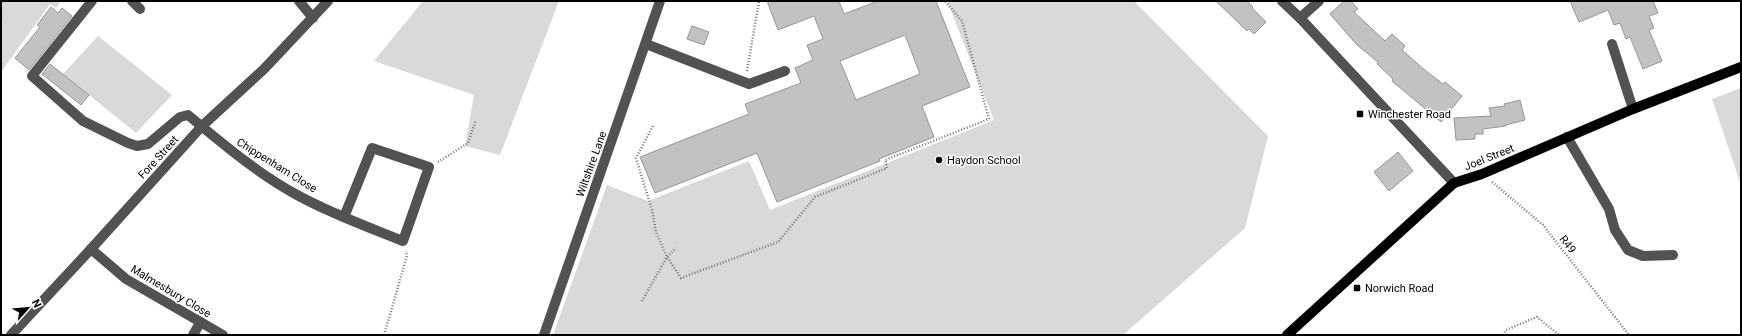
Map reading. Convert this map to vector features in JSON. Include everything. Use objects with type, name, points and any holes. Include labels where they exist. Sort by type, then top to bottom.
[{"type":"main road","name":"Joel Street","points":[[1287,335],[1454,183],[1482,174],[1633,109],[1741,67]]},
{"type":"street","name":"Chippenham Close","points":[[92,1],[32,76],[83,121],[137,146],[148,144],[180,117],[188,115],[233,153],[298,196],[403,241]]},
{"type":"street","points":[[132,1],[140,9]]},
{"type":"street","points":[[299,1],[313,18]]},
{"type":"street","name":"Fore Street","points":[[11,335],[202,126],[264,69],[328,1]]},
{"type":"street","name":"Wiltshire Lane","points":[[544,335],[660,1]]},
{"type":"street","points":[[1282,1],[1300,18],[1454,183]]},
{"type":"street","points":[[1300,18],[1319,1]]},
{"type":"street","points":[[646,44],[749,84],[785,71]]},
{"type":"street","points":[[1612,44],[1633,109]]},
{"type":"street","points":[[1567,137],[1608,208],[1615,230],[1628,250],[1643,256],[1674,255]]},
{"type":"street","points":[[344,217],[372,148],[429,167],[403,241]]},
{"type":"street","name":"Malmesbury Close","points":[[91,249],[126,279],[223,335]]},
{"type":"street","points":[[193,335],[200,323]]},
{"type":"path","points":[[745,83],[759,1]]},
{"type":"path","points":[[653,126],[636,158],[652,210],[656,232],[667,257],[681,278],[778,242],[815,197],[887,168],[885,160],[989,119],[962,21],[946,1]]},
{"type":"path","points":[[1,10],[1,18]]},
{"type":"path","points":[[429,167],[468,143],[476,120]]},
{"type":"path","name":"R49","points":[[1482,174],[1543,225],[1629,335]]},
{"type":"path","points":[[384,335],[407,256],[403,241]]},
{"type":"path","points":[[642,301],[667,257],[676,248]]},
{"type":"path","points":[[1503,335],[1506,330],[1537,318],[1559,335]]},
{"type":"shaded area","points":[[1,1],[58,1],[60,3],[56,8],[50,4],[1,72]]},
{"type":"shaded area","points":[[423,1],[559,1],[500,155],[465,146],[474,95],[374,61]]},
{"type":"shaded area","name":"Haydon School","points":[[947,1],[1134,1],[1268,136],[1245,228],[1123,335],[553,335],[607,185],[648,201],[749,161],[770,210],[994,120]]},
{"type":"shaded area","points":[[98,36],[172,95],[136,133],[63,74]]},
{"type":"shaded area","points":[[1741,88],[1741,185],[1712,99]]},
{"type":"building","points":[[767,1],[839,1],[844,14],[878,1],[936,1],[970,87],[922,106],[934,137],[879,159],[880,161],[777,202],[757,153],[655,193],[640,157],[749,114],[745,104],[801,83],[795,68],[813,60],[807,45],[823,39],[814,16],[778,30]],"holes":[[[905,35],[920,74],[856,100],[840,61]]]},
{"type":"building","points":[[1216,1],[1247,1],[1266,22],[1254,34],[1249,29],[1247,31]]},
{"type":"building","points":[[1344,1],[1351,1],[1358,9],[1354,12],[1385,41],[1392,34],[1405,46],[1402,50],[1426,71],[1443,84],[1445,82],[1462,96],[1441,122],[1392,81],[1393,79],[1377,64],[1378,62],[1357,45],[1330,14]]},
{"type":"building","points":[[1570,1],[1653,1],[1658,13],[1649,16],[1654,28],[1649,30],[1662,61],[1643,69],[1630,37],[1626,39],[1620,23],[1614,25],[1608,10],[1579,22]]},
{"type":"building","points":[[51,7],[58,13],[62,8],[72,16],[29,70],[15,58],[40,27],[37,25]]},
{"type":"building","points":[[692,26],[709,32],[704,45],[687,39]]},
{"type":"building","points":[[50,64],[89,95],[81,105],[42,74]]},
{"type":"building","points":[[1520,100],[1525,120],[1506,126],[1483,129],[1483,134],[1475,134],[1475,139],[1456,140],[1454,118],[1491,116],[1489,108],[1505,106],[1504,104]]},
{"type":"building","points":[[1398,152],[1413,171],[1389,191],[1374,172]]},
{"type":"place","name":"Winchester Road","points":[[1360,114]]},
{"type":"place","name":"Haydon School","points":[[939,160]]},
{"type":"place","name":"Norwich Road","points":[[1357,288]]}]
